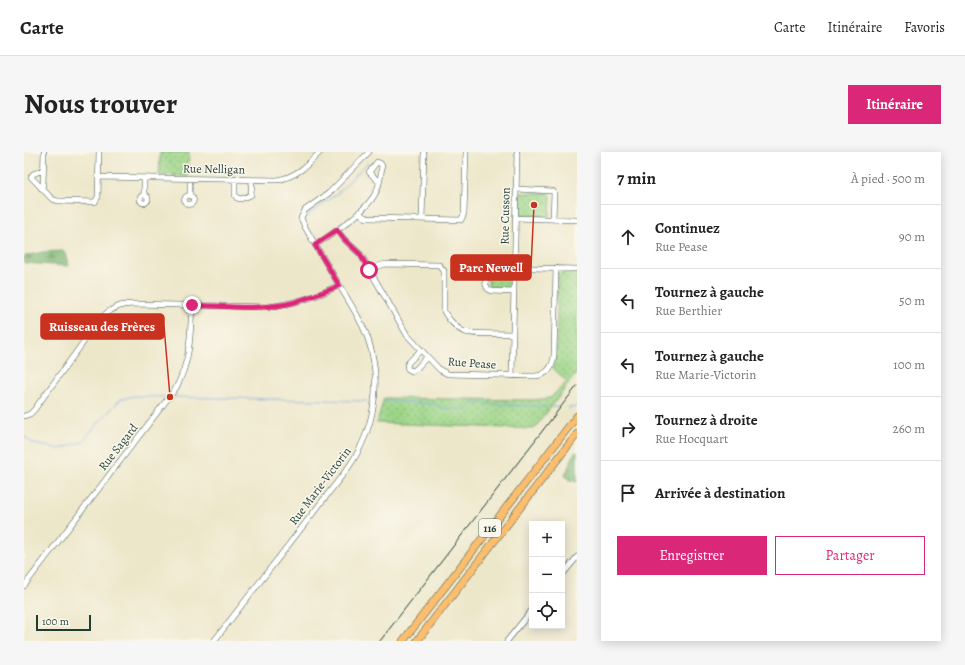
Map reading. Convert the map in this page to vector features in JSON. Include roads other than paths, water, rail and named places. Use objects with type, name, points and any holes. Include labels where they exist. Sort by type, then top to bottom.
[{"type":"highway","name":"116","points":[[403,641],[577,416]]},
{"type":"highway","name":"116","points":[[417,641],[577,434]]},
{"type":"street","points":[[41,188],[43,185],[44,152]]},
{"type":"street","points":[[43,170],[31,176],[55,201],[94,202],[98,198],[99,152]]},
{"type":"street","name":"Rue Nelligan","points":[[99,177],[277,180],[289,177],[304,168],[320,152]]},
{"type":"street","name":"Rue Marie-Victorin","points":[[214,641],[348,468],[365,439],[371,419],[375,379],[373,359],[368,340],[362,323],[302,223],[302,215],[306,210],[338,185],[369,152]]},
{"type":"street","points":[[422,220],[424,152]]},
{"type":"street","points":[[359,212],[364,217],[368,218],[459,220],[463,217],[466,152]]},
{"type":"street","name":"Rue Cusson","points":[[512,376],[517,152]]},
{"type":"street","points":[[144,178],[144,195]]},
{"type":"street","points":[[190,179],[190,195]]},
{"type":"street","points":[[235,180],[235,195],[239,199],[251,195],[252,180]]},
{"type":"street","points":[[315,245],[337,230],[359,212],[374,196],[379,182]]},
{"type":"street","points":[[516,190],[553,191],[553,219]]},
{"type":"street","points":[[515,218],[577,220]]},
{"type":"street","name":"Rue Pease","points":[[337,230],[360,254],[405,332],[427,357],[441,371],[447,374],[539,376],[546,373],[552,365],[554,355],[556,268]]},
{"type":"street","points":[[369,270],[385,264],[440,266],[444,271],[444,311],[459,328],[467,333],[512,334]]},
{"type":"street","points":[[513,292],[490,291],[486,287],[487,271],[490,267],[577,269]]},
{"type":"street","points":[[24,416],[30,414],[34,410],[100,320],[110,310],[121,305],[273,306],[304,299],[339,285]]},
{"type":"street","name":"Rue Sagard","points":[[24,586],[176,388],[183,375],[188,359],[192,305]]},
{"type":"street","points":[[421,350],[408,363],[408,369],[412,371],[416,369],[427,357]]},
{"type":"street","points":[[565,571],[577,557]]},
{"type":"street","points":[[507,641],[529,614]]},
{"type":"waterway","points":[[307,216],[339,192],[368,162]]},
{"type":"waterway","points":[[24,436],[34,444],[60,449],[82,442],[121,399],[134,396],[166,397]]},
{"type":"waterway","points":[[171,397],[367,401]]},
{"type":"waterway","points":[[383,401],[435,404],[445,409],[466,409],[473,403],[546,407]]},
{"type":"waterway","points":[[552,407],[558,407]]},
{"type":"waterway","points":[[568,408],[577,407]]},
{"type":"railway","points":[[380,641],[577,386]]},
{"type":"place","name":"Parc Newell","points":[[534,205]]},
{"type":"place","name":"Ruisseau des Frères","points":[[170,397]]}]
